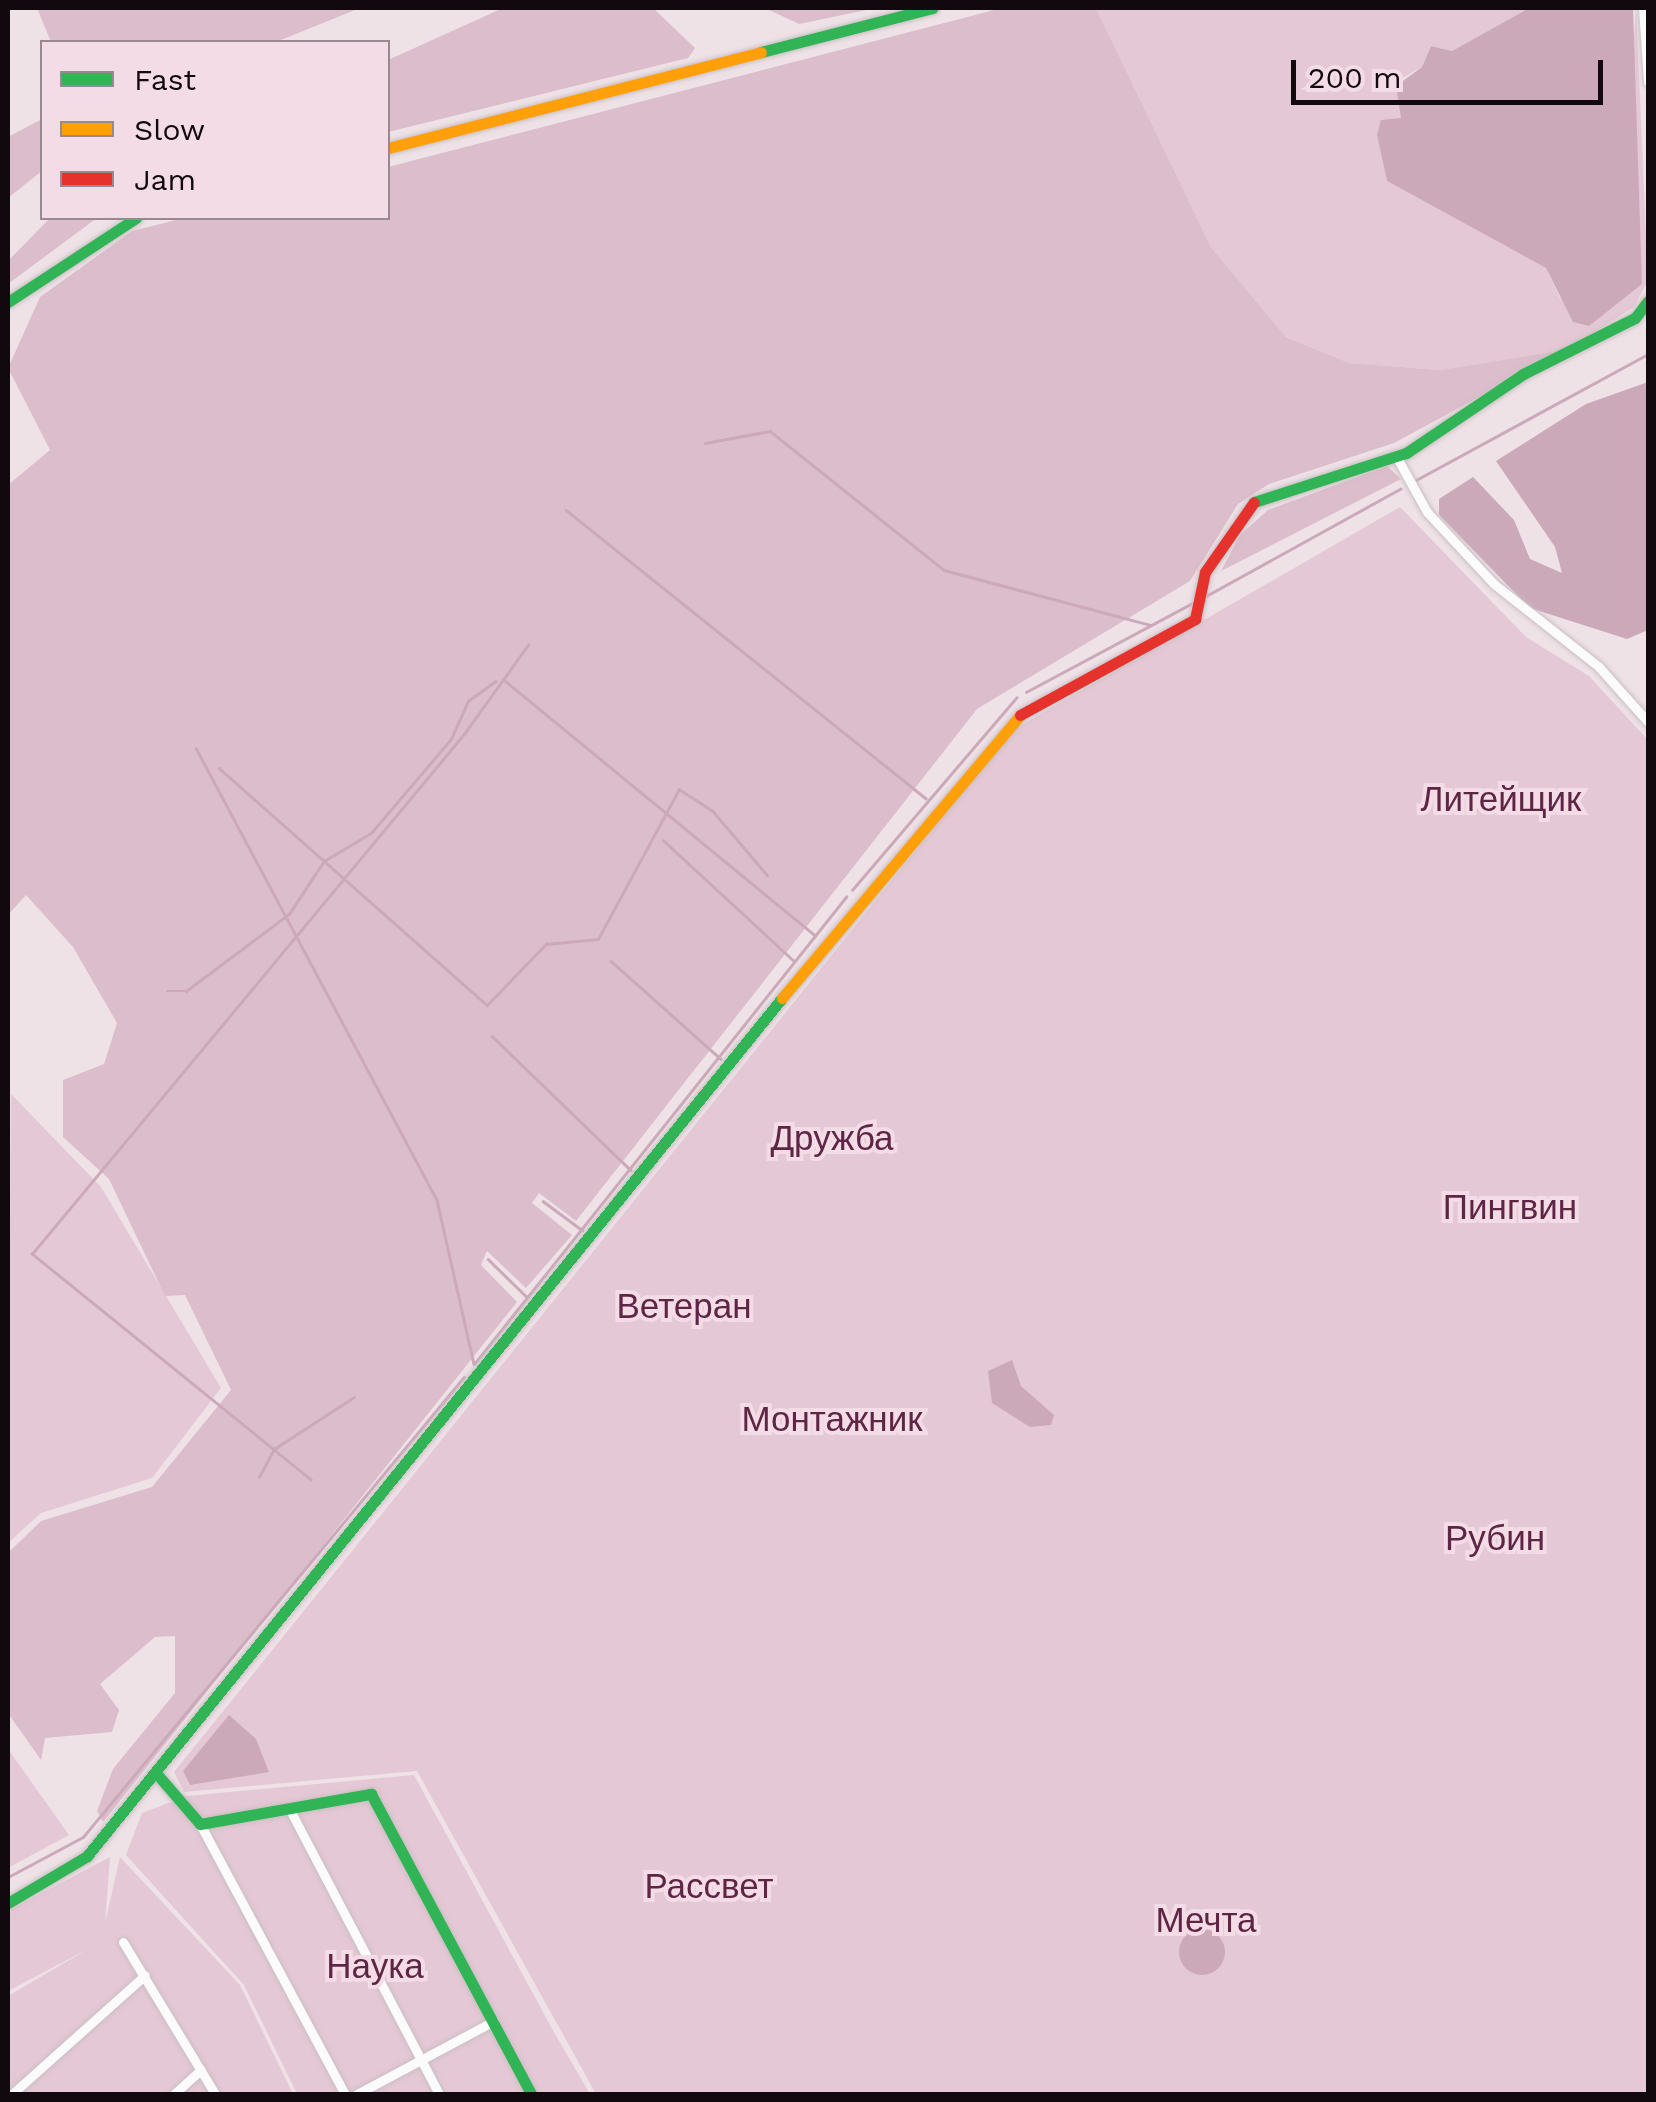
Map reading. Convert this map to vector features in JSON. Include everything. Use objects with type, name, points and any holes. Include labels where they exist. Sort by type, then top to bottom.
[{"type":"street","points":[[390,147],[932,8]]},
{"type":"street","points":[[1643,8],[1648,82]]},
{"type":"street","points":[[8,302],[59,264],[133,220]]},
{"type":"street","points":[[8,1903],[71,1871],[156,1773],[1006,722],[1195,619],[1205,572],[1254,502],[1396,456],[1476,413],[1523,374],[1636,318],[1648,301]]},
{"type":"street","points":[[1396,456],[1411,492],[1494,584],[1598,667],[1648,722]]},
{"type":"street","points":[[156,1773],[200,1824],[345,2094]]},
{"type":"street","points":[[200,1824],[292,1812],[371,1794],[531,2094]]},
{"type":"street","points":[[292,1812],[439,2094]]},
{"type":"street","points":[[123,1942],[216,2094]]},
{"type":"street","points":[[12,2094],[145,1975]]},
{"type":"street","points":[[357,2094],[494,2020]]},
{"type":"street","points":[[174,2094],[201,2070]]},
{"type":"green space","points":[[1096,8],[1529,8],[1452,51],[1431,46],[1422,67],[1399,80],[1401,118],[1378,135],[1387,181],[1546,268],[1560,298],[1642,284],[1630,100],[1636,8],[1648,280],[1634,307],[1568,349],[1440,370],[1349,363],[1286,337],[1211,247]]},
{"type":"green space","points":[[1400,507],[1526,637],[1589,676],[1648,740],[1648,2094],[596,2094],[417,1771],[184,1792],[174,1772],[1013,730]]},
{"type":"green space","points":[[11,1094],[101,1187],[221,1388],[152,1478],[41,1513],[8,1543]]},
{"type":"green space","points":[[8,1749],[69,1835],[8,1868]]},
{"type":"green space","name":"Наука","points":[[414,1775],[590,2094],[297,2094],[244,1985],[126,1855],[142,1813],[187,1796]]},
{"type":"green space","points":[[110,1857],[105,1923],[120,1857],[240,1985],[293,2094],[8,2094],[8,1996],[88,1949],[8,1991],[8,1911]]},
{"type":"shaded area","points":[[37,8],[360,8],[281,40],[50,40]]},
{"type":"shaded area","points":[[503,8],[653,8],[695,48],[688,58],[390,132],[390,59]]},
{"type":"shaded area","points":[[765,8],[876,8],[799,24]]},
{"type":"shaded area","points":[[1002,8],[1096,8],[1211,247],[1286,337],[1349,363],[1440,370],[1568,349],[1394,443],[1269,484],[1238,504],[1190,581],[977,709],[576,1221],[539,1193],[532,1203],[572,1235],[526,1288],[487,1251],[481,1265],[517,1302],[103,1822],[97,1811],[113,1769],[175,1693],[175,1636],[155,1637],[100,1684],[119,1710],[112,1732],[45,1738],[41,1760],[8,1713],[8,1553],[41,1521],[152,1487],[231,1390],[185,1295],[165,1296],[109,1179],[63,1137],[63,1080],[104,1064],[117,1023],[73,947],[26,895],[8,915],[8,485],[50,450],[8,368],[40,297],[132,231],[176,220],[390,220],[390,166]]},
{"type":"shaded area","points":[[1529,8],[1633,8],[1642,284],[1589,326],[1573,322],[1546,268],[1387,181],[1377,135],[1381,120],[1401,118],[1396,86],[1422,67],[1431,46],[1452,51]]},
{"type":"shaded area","points":[[40,120],[40,173],[8,198],[8,137]]},
{"type":"shaded area","points":[[48,220],[94,220],[8,284],[8,261]]},
{"type":"shaded area","points":[[1648,382],[1648,630],[1627,639],[1530,608],[1439,515],[1439,499],[1473,477],[1514,520],[1530,559],[1562,573],[1555,547],[1496,461],[1586,404]]},
{"type":"shaded area","points":[[1387,466],[1401,479],[1221,571],[1240,535],[1268,510]]},
{"type":"shaded area","points":[[1012,1360],[1021,1386],[1054,1415],[1051,1425],[1030,1427],[992,1403],[988,1371]]},
{"type":"shaded area","points":[[229,1715],[256,1739],[269,1772],[190,1785],[183,1771]]},
{"type":"shaded area","points":[[1202,1929],[1219,1935],[1225,1952],[1219,1969],[1202,1975],[1185,1969],[1179,1952],[1185,1935]]},
{"type":"waterway","points":[[1416,480],[1648,354]]},
{"type":"waterway","points":[[705,443],[770,431],[944,570],[1150,625]]},
{"type":"waterway","points":[[1206,596],[1400,489]]},
{"type":"waterway","points":[[566,510],[926,798]]},
{"type":"waterway","points":[[1026,692],[1191,604]]},
{"type":"waterway","points":[[311,1480],[32,1254],[464,734],[528,645]]},
{"type":"waterway","points":[[503,679],[815,935]]},
{"type":"waterway","points":[[167,991],[186,991],[289,914],[324,861],[371,833],[451,739],[468,701],[496,681]]},
{"type":"waterway","points":[[852,890],[1016,698]]},
{"type":"waterway","points":[[196,748],[437,1200],[474,1364]]},
{"type":"waterway","points":[[219,768],[487,1005],[546,944],[598,939],[679,789],[713,811],[767,875]]},
{"type":"waterway","points":[[663,840],[794,961]]},
{"type":"waterway","points":[[475,1363],[846,897]]},
{"type":"waterway","points":[[611,961],[721,1059]]},
{"type":"waterway","points":[[492,1036],[631,1170]]},
{"type":"waterway","points":[[543,1201],[582,1230]]},
{"type":"waterway","points":[[488,1259],[527,1297]]},
{"type":"waterway","points":[[8,1877],[83,1837],[464,1377]]},
{"type":"waterway","points":[[259,1477],[274,1449],[354,1397]]},
{"type":"traffic: fast","points":[[761,52],[932,8]]},
{"type":"traffic: fast","points":[[8,302],[133,220]]},
{"type":"traffic: fast","points":[[1254,502],[1406,453],[1523,374],[1635,318],[1648,301]]},
{"type":"traffic: fast","points":[[8,1903],[87,1856],[782,998]]},
{"type":"traffic: fast","points":[[156,1773],[200,1824],[371,1794],[531,2094]]},
{"type":"traffic: slow","points":[[390,147],[761,52]]},
{"type":"traffic: slow","points":[[782,998],[1020,715]]},
{"type":"traffic: jam","points":[[1020,715],[1195,619],[1205,572],[1254,502]]},
{"type":"park label","name":"Литейщик","points":[[1501,799]]},
{"type":"park label","name":"Дружба","points":[[832,1138]]},
{"type":"park label","name":"Пингвин","points":[[1510,1207]]},
{"type":"park label","name":"Ветеран","points":[[684,1306]]},
{"type":"park label","name":"Монтажник","points":[[832,1419]]},
{"type":"park label","name":"Рубин","points":[[1495,1538]]},
{"type":"park label","name":"Рассвет","points":[[709,1886]]},
{"type":"park label","name":"Мечта","points":[[1206,1920]]}]
